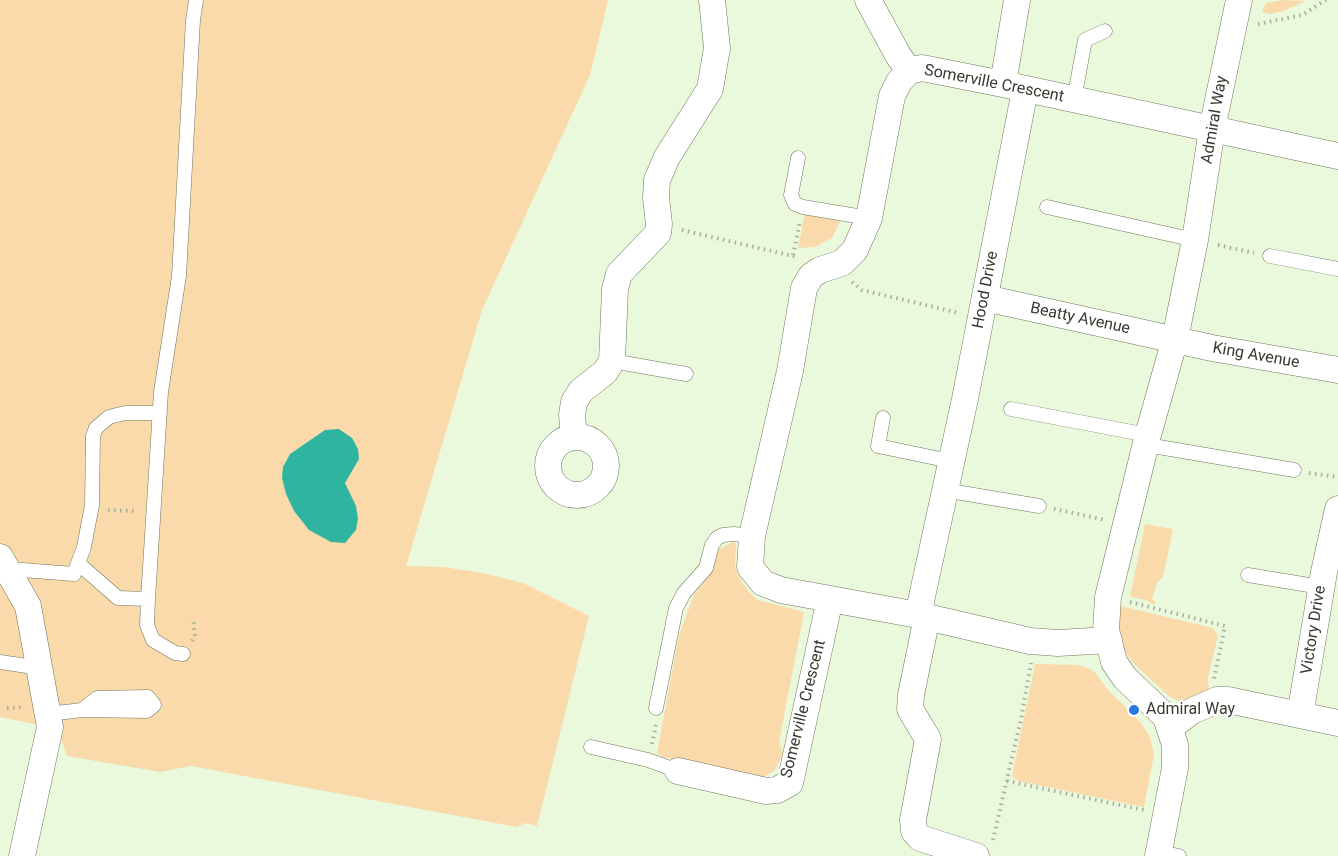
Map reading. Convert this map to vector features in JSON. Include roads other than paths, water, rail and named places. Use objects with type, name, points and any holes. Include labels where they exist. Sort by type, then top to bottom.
[{"type":"street","points":[[574,437],[572,415],[574,402],[581,392],[605,372],[612,362],[615,289],[619,274],[658,233],[657,180],[667,157],[710,89],[717,48],[712,0]]},
{"type":"street","points":[[868,0],[898,56],[909,71]]},
{"type":"street","name":"Hood Drive","points":[[984,853],[920,838],[914,831],[913,820],[928,739],[910,709],[922,616],[944,490],[983,308],[1014,87],[1017,0]]},
{"type":"street","name":"Admiral Way","points":[[1165,855],[1167,815],[1175,768],[1175,746],[1166,717],[1125,678],[1114,662],[1106,630],[1108,597],[1175,339],[1195,240],[1212,129],[1240,6]]},
{"type":"street","name":"Somerville Crescent","points":[[752,536],[790,371],[804,288],[811,276],[820,270],[842,263],[855,250],[869,218],[892,96],[899,82],[909,71],[922,69],[1014,87],[1338,156]]},
{"type":"street","name":"Beatty Avenue","points":[[983,308],[1175,339]]},
{"type":"street","name":"King Avenue","points":[[1175,339],[1212,348],[1338,370]]},
{"type":"street","name":"Victory Drive","points":[[1300,715],[1321,587],[1338,509]]},
{"type":"street","points":[[752,536],[750,567],[763,583],[780,590],[922,616],[1035,641],[1079,643],[1108,640]]},
{"type":"street","points":[[3,568],[28,606],[50,727],[22,856]]},
{"type":"street","name":"Somerville Crescent","points":[[678,771],[766,791],[777,790],[790,783],[830,598]]},
{"type":"street","points":[[1171,728],[1192,711],[1217,700],[1228,700],[1338,723]]},
{"type":"lane","points":[[183,654],[175,653],[153,640],[147,625],[161,393],[180,276],[193,20],[196,0]]},
{"type":"lane","points":[[1074,100],[1085,40],[1105,31]]},
{"type":"lane","points":[[798,158],[791,195],[795,204],[869,218]]},
{"type":"lane","points":[[1047,207],[1195,240]]},
{"type":"lane","points":[[1270,256],[1338,269]]},
{"type":"lane","points":[[612,362],[686,374]]},
{"type":"lane","points":[[1011,409],[1294,470]]},
{"type":"lane","points":[[3,568],[74,574],[79,564],[92,505],[93,436],[96,428],[109,417],[125,413],[160,413]]},
{"type":"lane","points":[[883,418],[878,446],[950,462]]},
{"type":"lane","points":[[944,490],[1039,506]]},
{"type":"lane","points":[[656,708],[676,608],[684,593],[706,568],[712,545],[717,538],[734,534],[752,536]]},
{"type":"lane","points":[[79,564],[118,598],[148,599]]},
{"type":"lane","points":[[1248,575],[1321,587]]},
{"type":"lane","points":[[0,662],[40,668]]},
{"type":"lane","points":[[48,714],[82,710]]},
{"type":"lane","name":"Somerville Crescent","points":[[591,747],[648,760],[678,771]]},
{"type":"water","points":[[339,429],[352,438],[358,449],[359,459],[345,483],[356,506],[358,518],[356,530],[345,543],[331,542],[309,530],[294,511],[282,478],[283,467],[290,454],[325,430]]},
{"type":"place","name":"Admiral Way","points":[[1134,710]]}]
